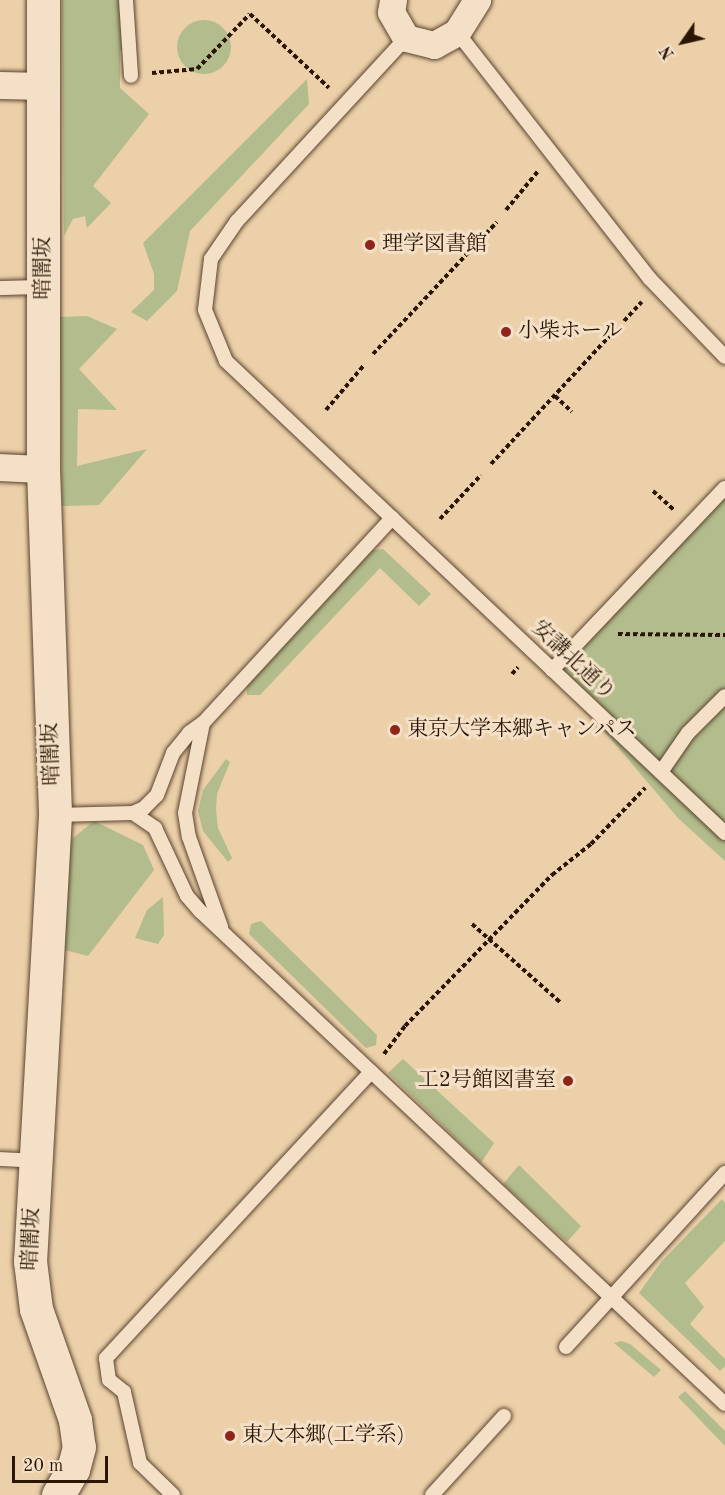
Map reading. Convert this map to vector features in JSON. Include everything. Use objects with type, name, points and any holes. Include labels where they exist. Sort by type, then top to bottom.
[{"type":"street","name":"暗闇坂","points":[[43,0],[45,287],[43,469],[55,815],[31,1284],[75,1420],[79,1447],[74,1469],[58,1495]]},
{"type":"street","points":[[393,0],[391,12],[406,38],[434,45],[458,32],[477,0]]},
{"type":"street","points":[[0,84],[43,86]]},
{"type":"street","points":[[0,467],[43,469]]},
{"type":"lane","points":[[126,0],[131,76]]},
{"type":"lane","points":[[458,32],[650,279],[725,357]]},
{"type":"lane","name":"安講北通り","points":[[406,38],[237,221],[211,259],[205,310],[226,362],[725,833]]},
{"type":"lane","points":[[0,288],[45,287]]},
{"type":"lane","points":[[552,670],[725,488]]},
{"type":"lane","points":[[55,815],[133,813],[157,795],[173,753],[392,518]]},
{"type":"lane","points":[[661,772],[688,733],[725,696]]},
{"type":"lane","points":[[203,723],[185,813],[189,837],[221,927]]},
{"type":"lane","points":[[133,813],[155,828],[187,896],[725,1404]]},
{"type":"lane","points":[[173,1495],[140,1463],[124,1392],[109,1380],[106,1358],[371,1072]]},
{"type":"lane","points":[[0,1160],[36,1161]]},
{"type":"lane","points":[[566,1347],[725,1173]]},
{"type":"lane","points":[[432,1495],[504,1416]]},
{"type":"path","points":[[131,76],[197,69],[250,14],[345,103]]},
{"type":"path","points":[[506,210],[553,154]]},
{"type":"path","points":[[373,354],[497,222]]},
{"type":"path","points":[[491,464],[614,331]]},
{"type":"path","points":[[326,410],[364,365]]},
{"type":"path","points":[[555,396],[572,412]]},
{"type":"path","points":[[440,519],[480,475]]},
{"type":"path","points":[[587,633],[725,635]]},
{"type":"path","points":[[371,1072],[405,1026],[552,875],[591,844],[661,772]]},
{"type":"path","points":[[472,924],[561,1003]]},
{"type":"green space","points":[[62,0],[125,0],[130,48],[120,51],[120,88],[149,114],[93,186],[111,203],[87,228],[85,216],[73,219],[64,236]]},
{"type":"green space","points":[[204,20],[214,22],[223,28],[229,37],[231,47],[229,57],[223,66],[214,72],[204,74],[194,72],[185,66],[179,57],[177,47],[179,37],[185,28],[194,22]]},
{"type":"green space","points":[[307,79],[309,104],[190,231],[177,291],[147,321],[131,312],[154,290],[154,274],[143,243]]},
{"type":"green space","points":[[87,316],[117,329],[79,369],[117,410],[78,409],[77,466],[147,449],[99,505],[62,506],[60,317]]},
{"type":"green space","points":[[725,488],[725,861],[678,818],[552,670]]},
{"type":"green space","points":[[383,549],[431,594],[419,606],[380,568],[260,695],[247,695],[247,682],[372,550]]},
{"type":"green space","points":[[226,759],[230,762],[217,794],[216,810],[218,828],[232,858],[228,862],[203,831],[198,811],[203,790]]},
{"type":"green space","points":[[94,821],[143,845],[154,870],[88,956],[65,950],[67,843]]},
{"type":"green space","points":[[163,897],[164,935],[158,944],[135,938],[147,910]]},
{"type":"green space","points":[[261,921],[377,1035],[376,1045],[366,1048],[249,934],[251,924]]},
{"type":"green space","points":[[403,1059],[494,1143],[481,1163],[388,1073]]},
{"type":"green space","points":[[519,1165],[581,1226],[567,1242],[503,1184]]},
{"type":"green space","points":[[722,1199],[725,1203],[725,1241],[685,1283],[704,1307],[690,1324],[725,1359],[725,1366],[720,1371],[639,1293],[662,1261]]},
{"type":"green space","points":[[621,1341],[630,1344],[661,1370],[654,1377],[614,1343]]},
{"type":"green space","points":[[685,1391],[725,1431],[725,1446],[678,1397]]},
{"type":"place","name":"理学図書館","points":[[370,245]]},
{"type":"place","name":"小柴ホール","points":[[506,332]]},
{"type":"place","name":"東京大学本郷キャンパス","points":[[395,730]]},
{"type":"place","name":"工2号館図書室","points":[[568,1081]]},
{"type":"place","name":"東大本郷(工学系)","points":[[230,1436]]}]
